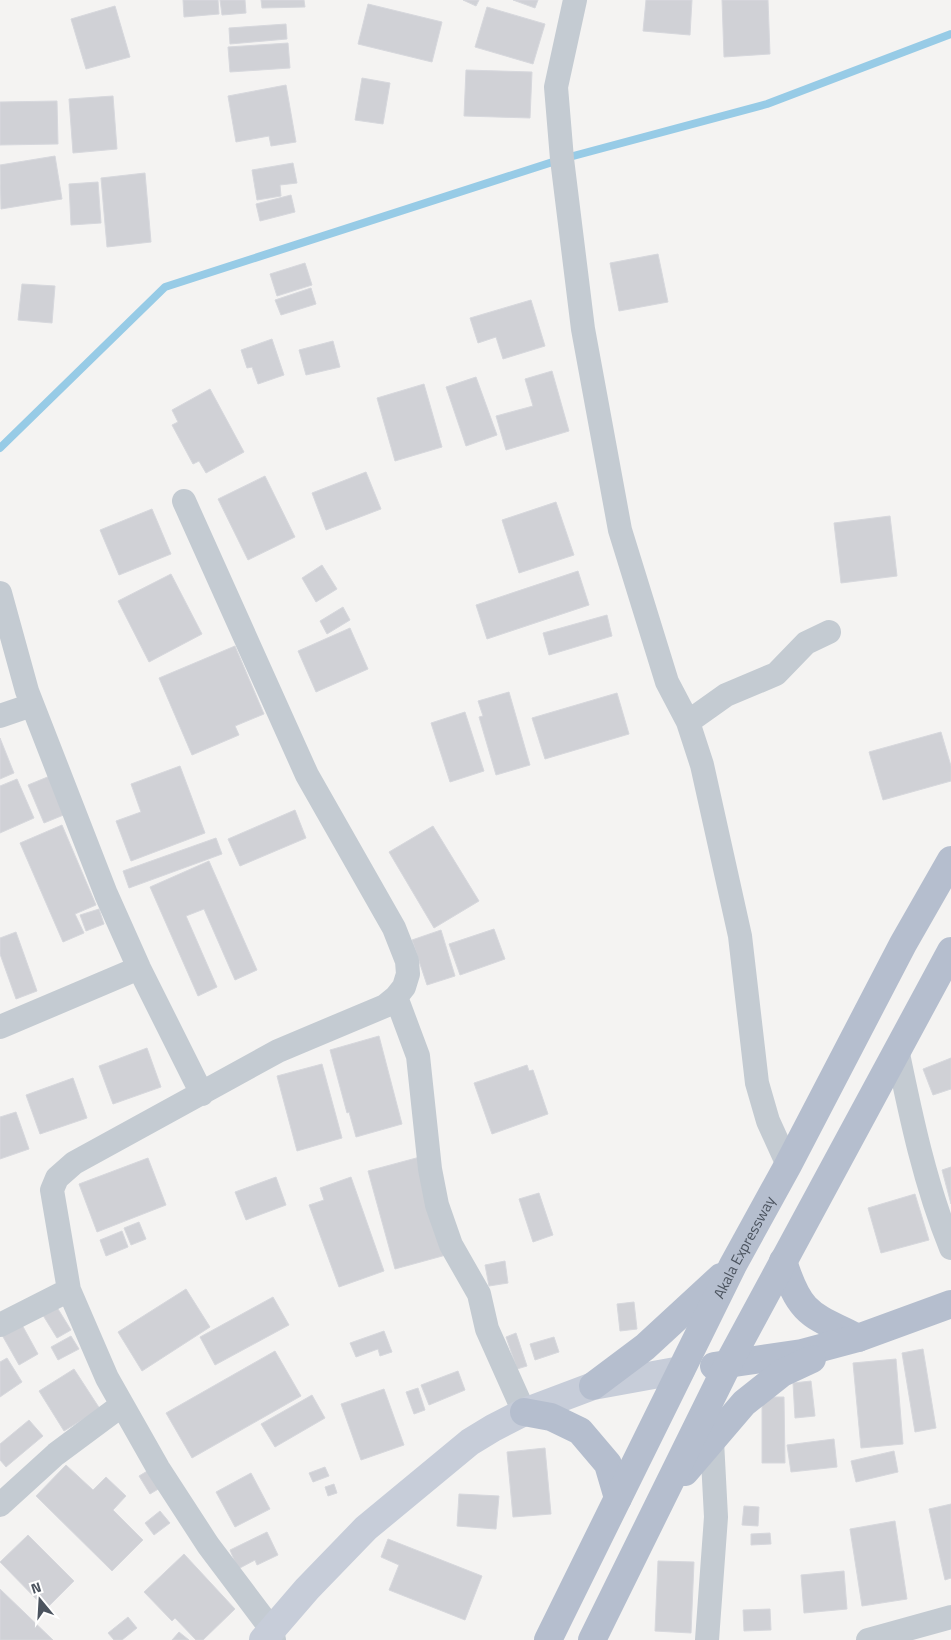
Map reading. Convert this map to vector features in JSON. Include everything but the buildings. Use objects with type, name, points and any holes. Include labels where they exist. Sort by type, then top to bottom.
[{"type":"main road","name":"Akala Expressway","points":[[548,1640],[733,1265],[788,1165],[902,944],[951,860]]},
{"type":"main road","points":[[592,1640],[658,1502],[728,1364],[951,951]]},
{"type":"main road","points":[[783,1261],[799,1303],[814,1316],[858,1338]]},
{"type":"main road","points":[[594,1386],[645,1347],[733,1265]]},
{"type":"main road","points":[[681,1370],[802,1353],[858,1338],[951,1304]]},
{"type":"main road","points":[[658,1502],[744,1403],[782,1374],[858,1338]]},
{"type":"main road","points":[[524,1412],[550,1417],[580,1431],[608,1464],[618,1498]]},
{"type":"street","points":[[575,0],[556,87],[562,159],[583,329],[620,530],[667,682],[688,722],[702,765],[740,936],[757,1083],[768,1121],[788,1165]]},
{"type":"street","points":[[184,500],[307,775],[394,928],[407,961],[408,974],[404,987],[396,997],[371,1013],[305,1038],[278,1051],[74,1164],[57,1178],[52,1190],[53,1206],[69,1290],[107,1378],[122,1405],[158,1468],[270,1637],[308,1589],[366,1528],[470,1442],[524,1412],[594,1386],[681,1370]]},
{"type":"street","points":[[0,593],[32,705],[106,894],[139,968],[202,1094]]},
{"type":"street","points":[[688,722],[726,695],[776,674],[806,643],[829,632]]},
{"type":"street","points":[[0,716],[32,705]]},
{"type":"street","points":[[0,1027],[139,968]]},
{"type":"street","points":[[396,997],[418,1056],[430,1169],[437,1205],[451,1245],[479,1294],[487,1329],[524,1412]]},
{"type":"street","points":[[898,1049],[914,1132],[937,1213],[951,1248]]},
{"type":"street","points":[[0,1325],[69,1290]]},
{"type":"street","points":[[0,1505],[56,1454],[122,1405]]},
{"type":"street","points":[[707,1640],[716,1517],[712,1440]]},
{"type":"street","points":[[868,1640],[951,1616]]},
{"type":"waterway","points":[[0,448],[165,287],[562,159],[767,104],[951,34]]}]
